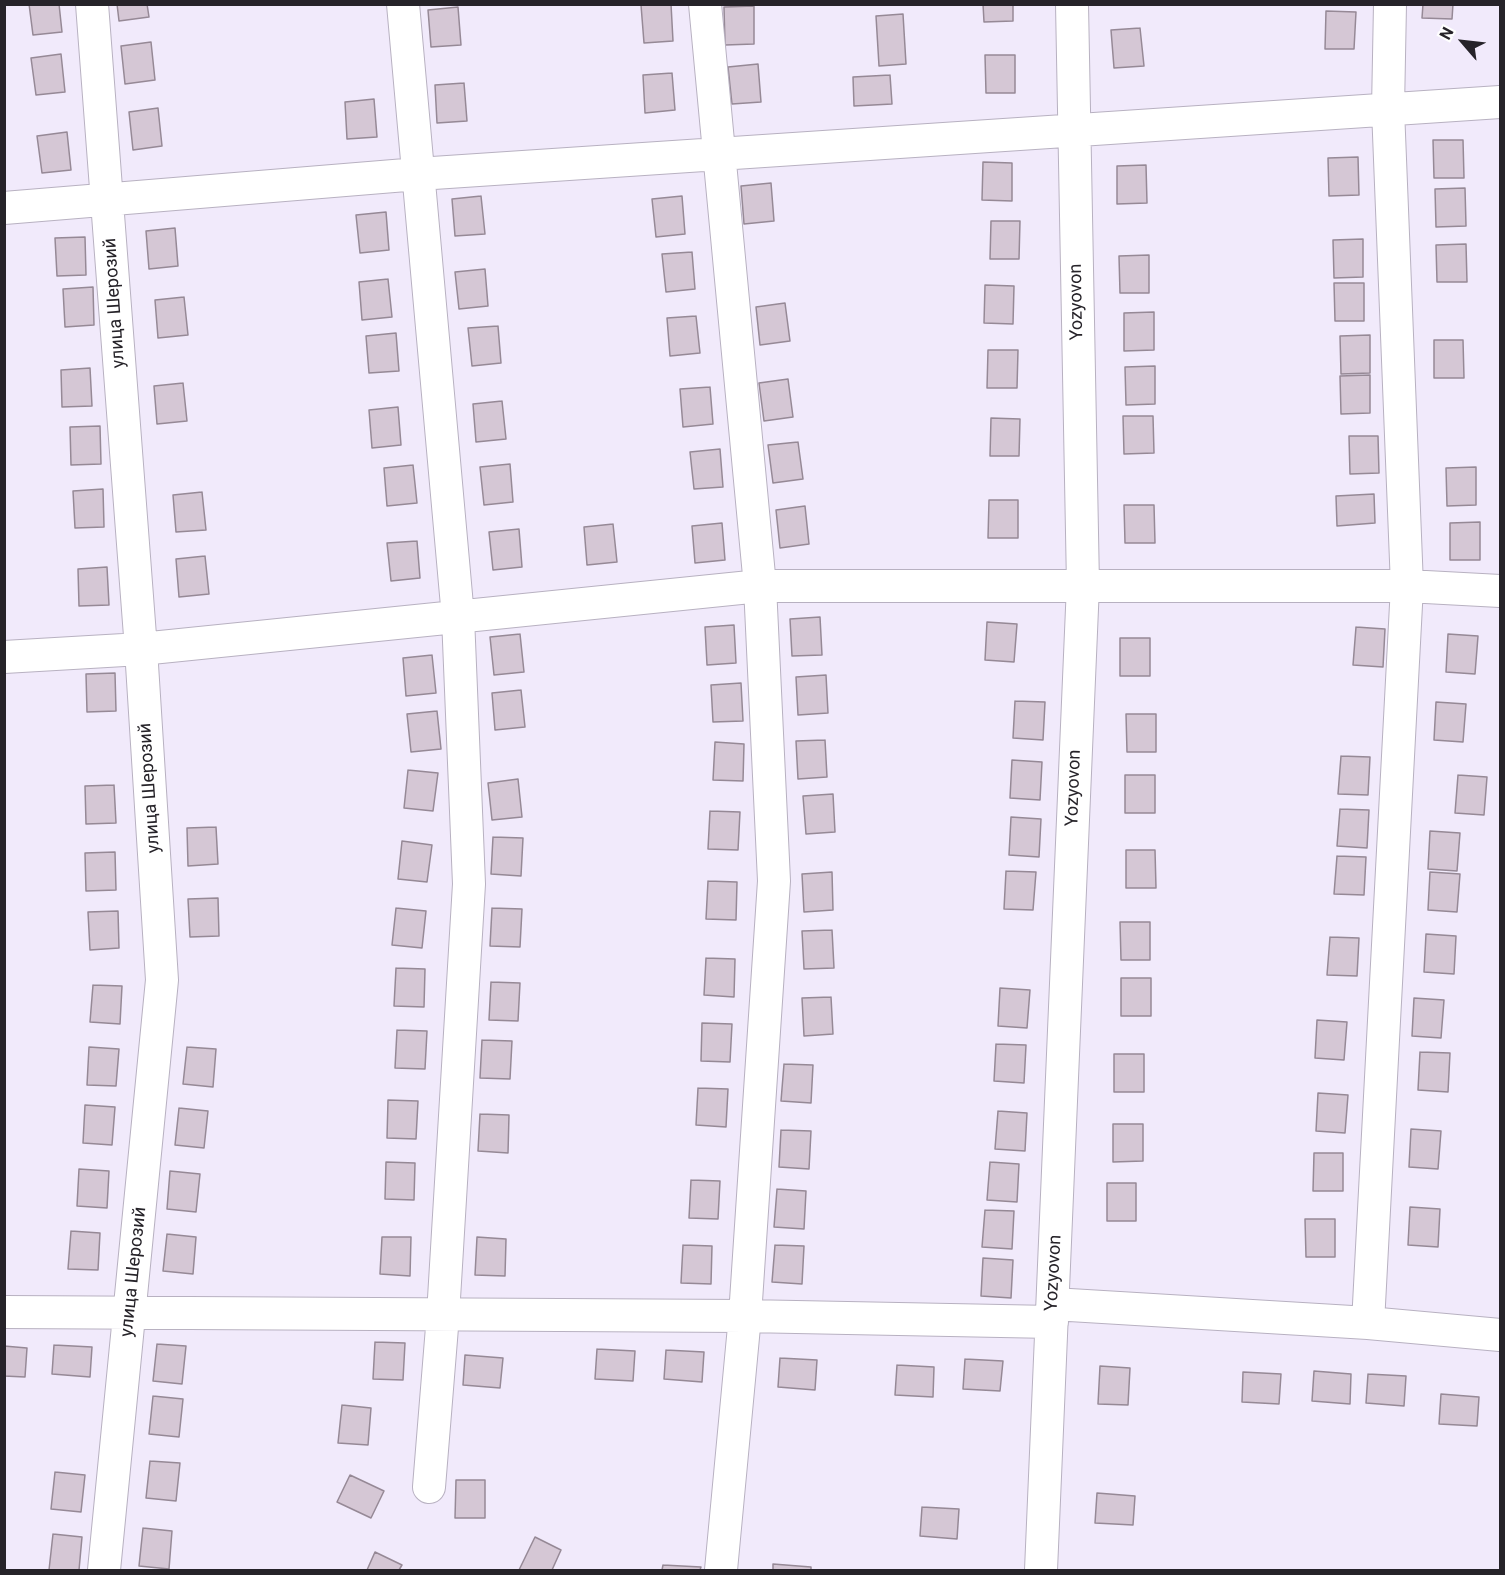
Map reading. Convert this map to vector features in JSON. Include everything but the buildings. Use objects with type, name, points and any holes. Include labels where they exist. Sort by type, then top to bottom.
[{"type":"street","name":"улица Шерозий","points":[[92,4],[141,649],[162,980],[104,1570]]},
{"type":"street","points":[[403,4],[458,617],[469,884],[443,1315],[429,1487]]},
{"type":"street","points":[[705,4],[760,586],[774,881],[745,1316],[721,1570]]},
{"type":"street","name":"Yozyovon","points":[[1041,1570],[1083,585],[1072,4]]},
{"type":"street","points":[[1368,1323],[1407,586],[1388,109],[1390,4]]},
{"type":"street","points":[[4,208],[418,174],[1500,102]]},
{"type":"street","points":[[4,657],[141,649],[760,586],[1407,586],[1500,591]]},
{"type":"street","points":[[4,1312],[745,1316],[1052,1313],[1368,1323],[1500,1335]]}]
